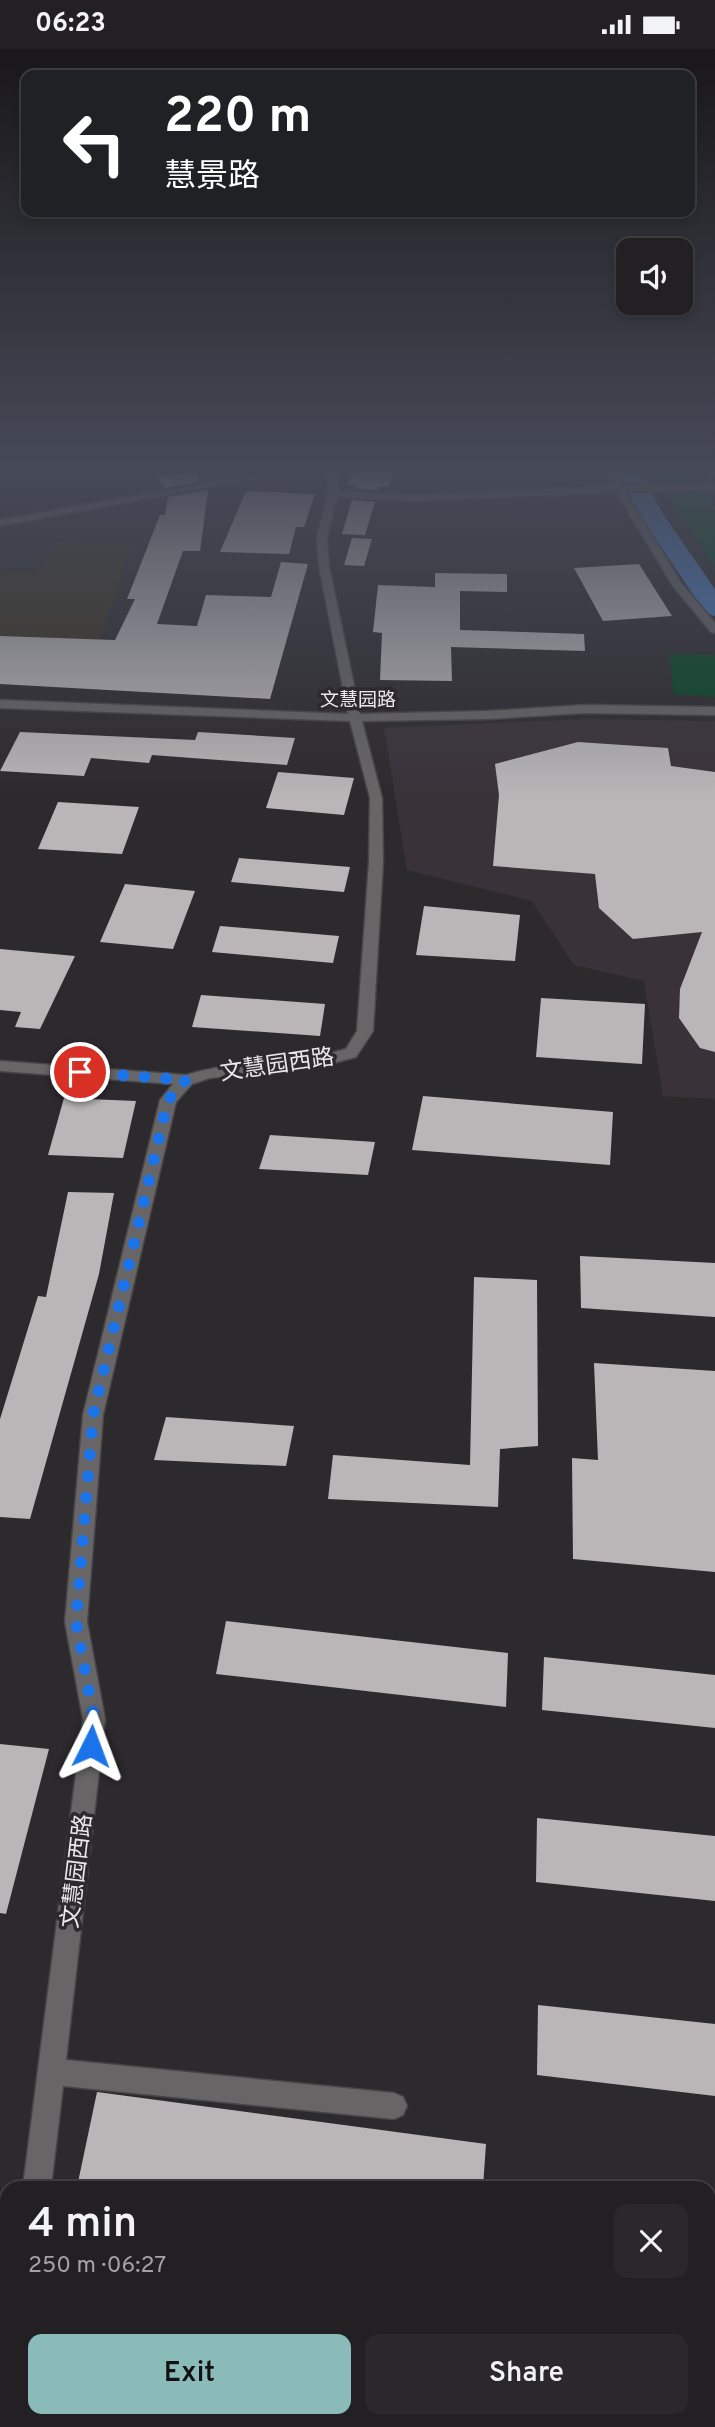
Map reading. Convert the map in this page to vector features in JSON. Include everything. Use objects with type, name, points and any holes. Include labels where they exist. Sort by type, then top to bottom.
[{"type":"street","name":"文慧园西路","points":[[38,2181],[94,1719],[76,1622],[93,1415],[168,1100],[186,1080],[210,1073],[315,1063],[351,1053],[365,1031],[376,862],[376,798],[355,718],[326,576]]},
{"type":"street","points":[[672,576],[715,630]]},
{"type":"street","name":"文慧园路","points":[[0,704],[355,718],[488,715],[585,709],[715,711]]},
{"type":"street","points":[[0,1066],[186,1080]]},
{"type":"street","points":[[51,2072],[394,2106]]},
{"type":"shaded area","points":[[0,576],[122,576],[95,656],[0,652]]},
{"type":"shaded area","points":[[583,719],[715,721],[715,1099],[663,1096],[644,981],[574,965],[532,901],[407,870],[384,728]]},
{"type":"green space","points":[[670,654],[715,655],[715,697],[673,694]]},
{"type":"building","points":[[136,576],[174,576],[157,624],[197,626],[206,595],[271,597],[277,576],[305,576],[270,699],[0,684],[0,636],[115,640],[135,599],[127,599]]},
{"type":"building","points":[[435,576],[507,576],[507,592],[460,591],[460,630],[584,634],[585,651],[451,647],[452,681],[380,680],[382,633],[373,632],[378,585],[435,587]]},
{"type":"building","points":[[578,576],[647,576],[672,616],[603,621]]},
{"type":"building","points":[[20,732],[195,740],[198,732],[295,738],[287,765],[152,755],[149,763],[91,758],[84,776],[0,771]]},
{"type":"building","points":[[578,742],[668,748],[671,766],[715,772],[715,1052],[700,1048],[679,1018],[680,989],[702,932],[633,939],[599,908],[595,874],[493,866],[499,795],[495,764]]},
{"type":"building","points":[[278,772],[354,778],[344,815],[266,808]]},
{"type":"building","points":[[58,802],[139,807],[122,854],[38,849]]},
{"type":"building","points":[[239,858],[350,867],[344,892],[231,882]]},
{"type":"building","points":[[125,884],[195,891],[173,949],[100,942]]},
{"type":"building","points":[[424,906],[520,915],[515,961],[416,955]]},
{"type":"building","points":[[220,926],[339,936],[333,963],[212,952]]},
{"type":"building","points":[[0,949],[75,956],[40,1029],[15,1027],[21,1012],[0,1010]]},
{"type":"building","points":[[201,995],[325,1004],[320,1036],[192,1027]]},
{"type":"building","points":[[541,998],[645,1004],[642,1064],[536,1057]]},
{"type":"building","points":[[423,1096],[613,1112],[610,1165],[412,1150]]},
{"type":"building","points":[[64,1098],[136,1101],[123,1158],[48,1155]]},
{"type":"building","points":[[270,1135],[375,1142],[368,1175],[259,1169]]},
{"type":"building","points":[[68,1192],[114,1193],[99,1274],[30,1519],[0,1517],[0,1419],[38,1296],[46,1297]]},
{"type":"building","points":[[580,1256],[715,1263],[715,1317],[581,1308]]},
{"type":"building","points":[[474,1277],[537,1280],[538,1446],[500,1449],[498,1507],[328,1499],[333,1455],[470,1465]]},
{"type":"building","points":[[594,1363],[715,1371],[715,1572],[573,1559],[572,1458],[598,1460]]},
{"type":"building","points":[[166,1417],[294,1426],[286,1466],[154,1460]]},
{"type":"building","points":[[226,1621],[508,1653],[506,1707],[216,1674]]},
{"type":"building","points":[[544,1657],[715,1675],[715,1728],[542,1710]]},
{"type":"building","points":[[0,1744],[49,1749],[6,1914],[0,1913]]},
{"type":"building","points":[[537,1818],[715,1836],[715,1901],[536,1882]]},
{"type":"building","points":[[538,2005],[715,2024],[715,2096],[537,2075]]},
{"type":"building","points":[[97,2092],[486,2144],[483,2181],[78,2181]]},
{"type":"waterway","points":[[693,576],[715,608]]},
{"type":"route","points":[[80,1072],[186,1080],[168,1100],[93,1415],[76,1622],[94,1719],[91,1746]]}]
